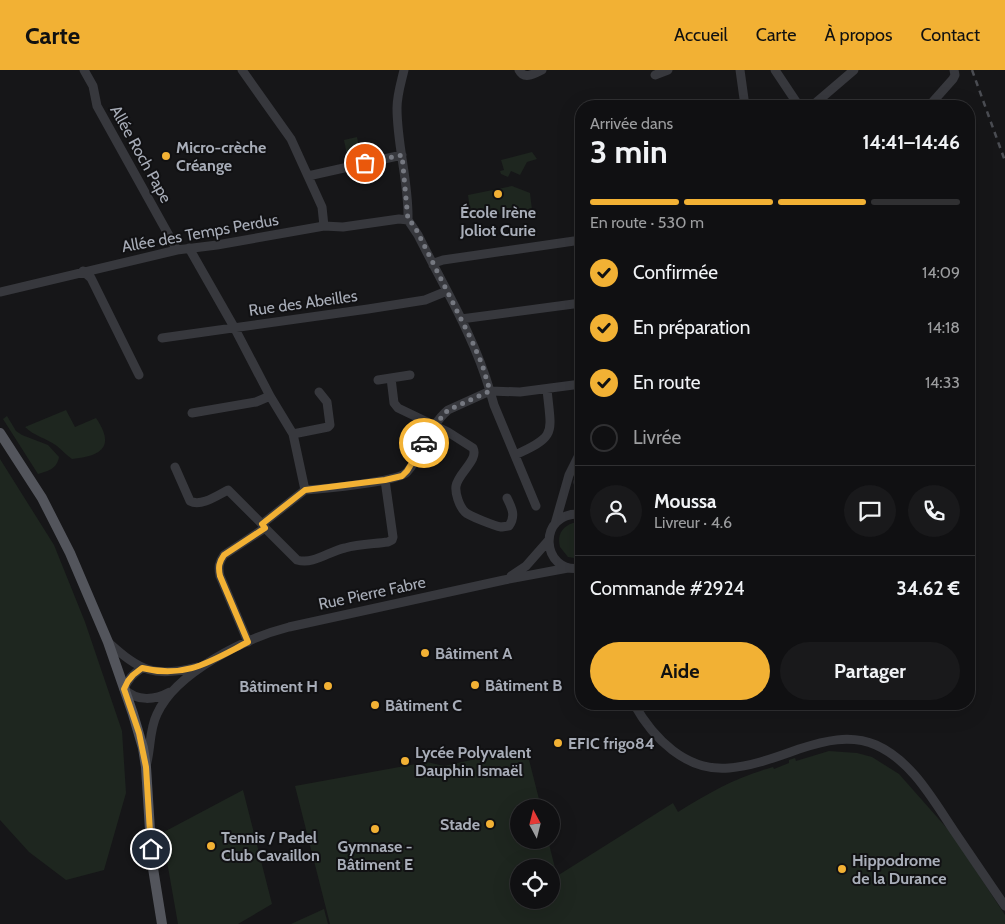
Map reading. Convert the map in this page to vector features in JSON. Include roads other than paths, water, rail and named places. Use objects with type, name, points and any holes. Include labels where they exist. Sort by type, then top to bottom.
[{"type":"main road","points":[[0,433],[33,482],[70,553],[108,642],[139,733],[146,767],[150,845],[162,924]]},
{"type":"street","name":"Allée Roch Pape","points":[[84,70],[93,86],[97,106],[177,250]]},
{"type":"street","points":[[242,70],[288,134],[322,206],[324,226]]},
{"type":"street","points":[[404,70],[397,106],[408,220],[414,225],[482,364],[490,391],[536,506]]},
{"type":"street","points":[[519,70],[525,76],[530,76],[542,70]]},
{"type":"street","points":[[655,75],[668,70]]},
{"type":"street","points":[[740,70],[744,100]]},
{"type":"street","points":[[775,70],[795,100]]},
{"type":"street","points":[[819,100],[854,70]]},
{"type":"street","points":[[934,100],[953,79],[955,75],[954,70]]},
{"type":"street","points":[[308,176],[402,155]]},
{"type":"street","name":"Allée des Temps Perdus","points":[[0,292],[177,250],[217,245],[324,226],[343,227],[399,219],[408,220]]},
{"type":"street","points":[[433,265],[443,260],[575,241]]},
{"type":"street","points":[[189,248],[234,327],[270,396],[293,434],[305,490]]},
{"type":"street","points":[[83,271],[91,278],[139,375]]},
{"type":"street","name":"Rue des Abeilles","points":[[162,338],[425,300],[447,291]]},
{"type":"street","points":[[461,319],[575,304]]},
{"type":"street","points":[[378,380],[410,375]]},
{"type":"street","points":[[391,378],[394,403],[398,408],[448,432],[473,448],[474,456],[456,484],[460,505],[464,511],[502,527],[509,526],[514,518],[507,498]]},
{"type":"street","points":[[248,642],[220,576],[218,568],[220,561],[224,555],[264,526],[305,490],[385,480],[402,476],[407,471],[434,426],[448,410],[490,391],[520,392],[575,385]]},
{"type":"street","points":[[514,454],[537,445],[546,436],[550,426],[547,389]]},
{"type":"street","points":[[293,434],[330,425],[327,402],[319,392]]},
{"type":"street","points":[[192,413],[256,402],[270,396]]},
{"type":"street","points":[[575,463],[569,475],[548,541],[554,558],[558,562],[575,568]]},
{"type":"street","points":[[175,467],[190,501],[200,503],[228,490],[297,560],[302,562],[312,561],[344,548],[392,540],[394,537],[385,480]]},
{"type":"street","points":[[554,524],[567,515],[575,514]]},
{"type":"street","name":"Rue Pierre Fabre","points":[[504,580],[526,566],[548,541]]},
{"type":"street","name":"Rue Pierre Fabre","points":[[202,666],[269,632],[504,580],[575,569]]},
{"type":"street","points":[[108,642],[129,661],[142,668],[169,672],[202,666]]},
{"type":"street","points":[[142,668],[133,675],[124,689],[134,696],[145,698],[158,697],[170,692],[202,666]]},
{"type":"street","points":[[146,767],[150,755],[154,721],[170,692]]},
{"type":"street","points":[[638,710],[668,748],[690,760],[712,767],[728,768],[750,764],[829,740],[866,742],[888,752],[906,766],[934,801],[1005,906]]},
{"type":"railway","points":[[972,70],[1005,161]]},
{"type":"place","name":"Micro-crèche Créange","points":[[166,156]]},
{"type":"place","name":"École Irène Joliot Curie","points":[[498,194]]},
{"type":"place","name":"Bâtiment A","points":[[425,653]]},
{"type":"place","name":"Bâtiment B","points":[[475,685]]},
{"type":"place","name":"Bâtiment H","points":[[328,686]]},
{"type":"place","name":"Bâtiment C","points":[[375,705]]},
{"type":"place","name":"EFIC frigo84","points":[[558,743]]},
{"type":"place","name":"Lycée Polyvalent Dauphin Ismaël","points":[[405,761]]},
{"type":"place","name":"Stade","points":[[490,824]]},
{"type":"place","name":"Gymnase - Bâtiment E","points":[[375,829]]},
{"type":"place","name":"Tennis / Padel Club Cavaillon","points":[[211,846]]},
{"type":"place","name":"Hippodrome de la Durance","points":[[842,869]]}]
